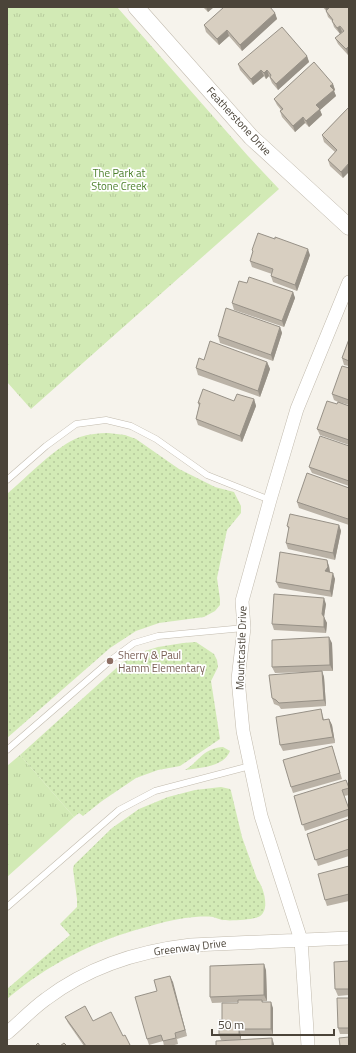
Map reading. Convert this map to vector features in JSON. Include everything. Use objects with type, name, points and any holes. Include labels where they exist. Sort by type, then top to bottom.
[{"type":"street","name":"Featherstone Drive","points":[[136,7],[251,137],[349,227]]},
{"type":"street","name":"Mountcastle Drive","points":[[308,1046],[301,940],[261,816],[242,731],[238,679],[244,628],[242,602],[297,409],[349,282]]},
{"type":"street","name":"Greenway Drive","points":[[7,1033],[46,999],[60,989],[93,971],[129,957],[171,947],[191,945],[349,938]]},
{"type":"lane","points":[[7,480],[46,446],[76,424],[106,420],[131,426],[156,439],[207,475],[270,500]]},
{"type":"lane","points":[[7,750],[112,660],[134,644],[158,636],[244,628]]},
{"type":"lane","points":[[7,907],[119,810],[154,791],[250,766]]},
{"type":"green space","name":"The Park at Stone Creek","points":[[7,7],[117,7],[248,156],[279,189],[31,409],[7,382]]},
{"type":"green space","points":[[108,433],[125,435],[136,439],[179,469],[215,487],[234,492],[241,506],[241,513],[227,530],[217,578],[220,605],[215,611],[204,617],[159,623],[136,631],[110,648],[7,738],[7,494],[42,462],[71,441],[87,435]]},
{"type":"green space","points":[[196,642],[214,654],[217,660],[218,667],[211,681],[220,739],[180,766],[158,770],[136,778],[83,816],[79,813],[74,817],[20,755],[123,662],[145,651],[158,647]]},
{"type":"green space","points":[[223,747],[230,751],[227,756],[217,764],[185,770],[210,750]]},
{"type":"green space","points":[[20,755],[74,817],[7,877],[7,766]]},
{"type":"green space","points":[[221,787],[230,789],[231,791],[242,837],[257,879],[264,893],[265,905],[262,914],[258,917],[246,920],[222,920],[213,917],[185,918],[128,932],[72,955],[38,975],[7,999],[7,989],[70,935],[60,924],[77,907],[73,869],[74,865],[112,828],[139,809],[168,797],[195,790]]},
{"type":"building","points":[[224,7],[270,7],[275,13],[240,45],[227,30],[217,39],[204,25]]},
{"type":"building","points":[[330,7],[349,7],[349,46],[346,49],[335,38],[344,31],[340,26],[337,28],[326,11]]},
{"type":"building","points":[[282,27],[307,56],[276,84],[270,77],[271,75],[267,70],[264,73],[261,70],[251,79],[238,64]]},
{"type":"building","points":[[314,62],[333,84],[330,86],[334,90],[316,105],[320,109],[306,121],[303,117],[293,126],[280,111],[283,109],[274,99]]},
{"type":"building","points":[[349,107],[349,163],[341,172],[328,160],[337,150],[322,135]]},
{"type":"building","points":[[258,233],[275,239],[275,237],[308,249],[295,285],[271,276],[273,269],[250,261]]},
{"type":"building","points":[[249,277],[293,292],[282,321],[232,303],[239,281],[247,283]]},
{"type":"building","points":[[226,308],[280,327],[271,355],[218,336]]},
{"type":"building","points":[[349,339],[349,361],[342,358]]},
{"type":"building","points":[[210,341],[267,362],[258,391],[196,368],[199,358],[204,360]]},
{"type":"building","points":[[342,366],[349,368],[349,400],[332,394]]},
{"type":"building","points":[[203,389],[234,401],[237,394],[254,399],[240,436],[196,419],[200,403],[198,403]]},
{"type":"building","points":[[327,401],[337,404],[338,402],[349,406],[349,440],[317,429]]},
{"type":"building","points":[[320,436],[349,446],[349,481],[309,467]]},
{"type":"building","points":[[307,473],[349,488],[348,519],[297,502]]},
{"type":"building","points":[[290,514],[339,525],[333,553],[286,543],[289,527],[287,526]]},
{"type":"building","points":[[280,552],[327,560],[328,567],[325,571],[333,573],[330,591],[276,582]]},
{"type":"building","points":[[274,594],[324,598],[322,614],[324,617],[324,627],[272,624]]},
{"type":"building","points":[[329,637],[330,665],[272,667],[272,640]]},
{"type":"building","points":[[322,671],[324,700],[279,703],[272,698],[269,675]]},
{"type":"building","points":[[321,709],[323,720],[329,719],[333,737],[280,745],[276,717]]},
{"type":"building","points":[[332,746],[340,773],[291,787],[283,760]]},
{"type":"building","points":[[346,780],[349,788],[342,790],[349,809],[302,825],[294,796]]},
{"type":"building","points":[[349,819],[349,849],[315,860],[307,834]]},
{"type":"building","points":[[349,866],[349,894],[325,900],[318,874]]},
{"type":"building","points":[[349,961],[349,989],[335,989],[334,962]]},
{"type":"building","points":[[264,964],[264,995],[210,997],[210,966]]},
{"type":"building","points":[[170,976],[185,1030],[175,1033],[176,1038],[163,1041],[161,1035],[147,1039],[135,997],[157,991],[154,980]]},
{"type":"building","points":[[337,998],[349,998],[349,1028],[338,1028]]},
{"type":"building","points":[[238,1000],[262,1000],[262,1002],[271,1002],[271,1029],[239,1029],[239,1034],[219,1034],[219,1020],[222,1020],[222,1003],[238,1003]]},
{"type":"building","points":[[85,1006],[93,1021],[111,1012],[123,1036],[125,1035],[130,1046],[86,1046],[65,1017]]},
{"type":"building","points":[[349,1037],[349,1046],[340,1046],[339,1038]]},
{"type":"building","points":[[272,1038],[272,1046],[216,1046],[216,1041]]},
{"type":"building","points":[[64,1043],[67,1046],[60,1046]]},
{"type":"place","name":"Sherry & Paul Hamm Elementary","points":[[110,661]]}]
